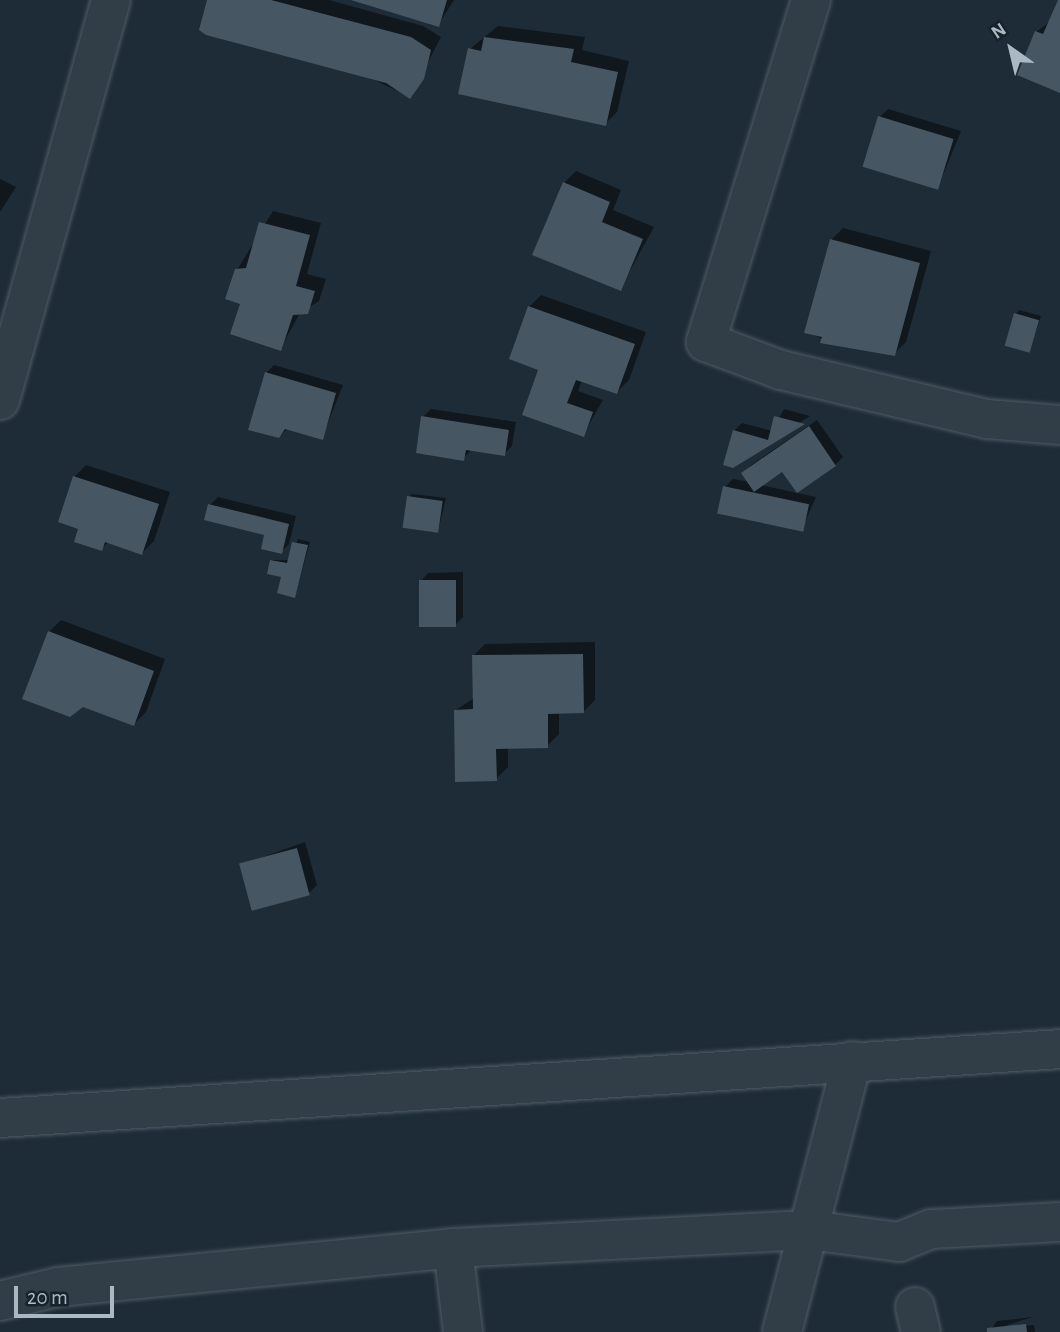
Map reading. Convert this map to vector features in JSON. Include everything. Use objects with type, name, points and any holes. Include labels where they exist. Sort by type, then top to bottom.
[{"type":"street","points":[[0,400],[111,0]]},
{"type":"street","points":[[811,0],[706,342],[781,370],[987,419],[1060,425]]},
{"type":"street","points":[[0,1118],[1060,1049]]},
{"type":"street","points":[[782,1332],[852,1061]]},
{"type":"street","points":[[0,1301],[58,1287],[453,1248],[809,1230],[899,1242],[932,1229],[1060,1222]]},
{"type":"street","points":[[453,1248],[463,1332]]},
{"type":"building","points":[[207,0],[271,0],[411,37],[431,50],[424,79],[410,99],[386,83],[206,35],[199,30]]},
{"type":"building","points":[[351,0],[447,0],[439,27]]},
{"type":"building","points":[[1058,0],[1060,93],[1017,75],[1035,31],[1043,34]]},
{"type":"building","points":[[484,37],[574,49],[571,62],[618,72],[606,126],[458,94],[468,48],[481,51]]},
{"type":"building","points":[[878,116],[954,139],[938,190],[863,167]]},
{"type":"building","points":[[563,182],[610,202],[602,222],[643,239],[621,291],[532,255]]},
{"type":"building","points":[[259,222],[310,235],[296,286],[315,291],[308,314],[293,315],[281,351],[230,334],[240,304],[225,299],[235,269],[246,268]]},
{"type":"building","points":[[830,239],[920,263],[895,356],[820,343],[822,337],[804,333]]},
{"type":"building","points":[[528,306],[635,344],[617,394],[576,380],[567,403],[593,412],[584,437],[522,415],[538,370],[509,359]]},
{"type":"building","points":[[1014,313],[1039,320],[1030,353],[1005,346]]},
{"type":"building","points":[[265,372],[336,393],[323,440],[285,429],[279,438],[248,430]]},
{"type":"building","points":[[421,416],[509,430],[505,456],[466,450],[464,461],[416,453]]},
{"type":"building","points":[[774,416],[805,424],[733,468],[723,465],[733,430],[768,440]]},
{"type":"building","points":[[809,426],[836,466],[797,493],[782,472],[754,492],[741,473]]},
{"type":"building","points":[[73,476],[159,504],[142,555],[105,542],[102,551],[74,542],[78,529],[58,522]]},
{"type":"building","points":[[723,486],[809,504],[803,532],[717,513]]},
{"type":"building","points":[[407,496],[443,501],[438,533],[403,528]]},
{"type":"building","points":[[208,504],[289,524],[282,554],[261,549],[264,535],[204,520]]},
{"type":"building","points":[[292,542],[308,545],[295,598],[277,593],[281,577],[267,574],[270,560],[287,563]]},
{"type":"building","points":[[419,580],[456,580],[456,627],[419,627]]},
{"type":"building","points":[[48,631],[154,671],[134,726],[83,707],[70,717],[22,699]]},
{"type":"building","points":[[583,654],[584,713],[548,714],[548,748],[496,749],[497,781],[455,782],[454,710],[473,709],[472,655]]},
{"type":"building","points":[[297,848],[310,895],[252,911],[239,864]]},
{"type":"building","points":[[1026,1324],[1027,1332],[987,1332],[987,1328]]}]
